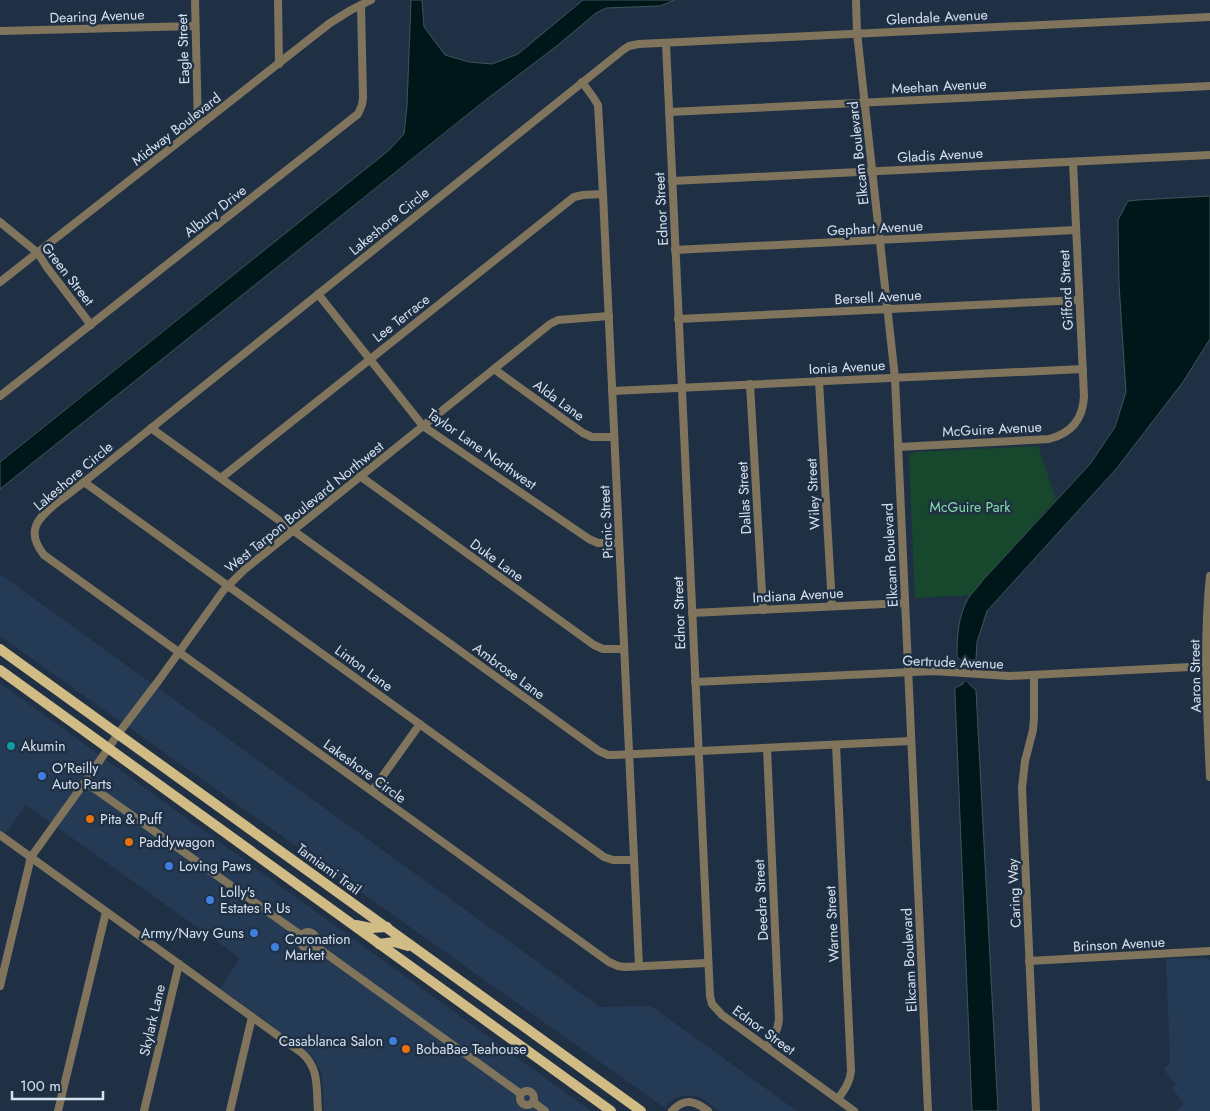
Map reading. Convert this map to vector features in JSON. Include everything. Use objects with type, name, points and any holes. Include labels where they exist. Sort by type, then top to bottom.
[{"type":"main road","name":"Tamiami Trail","points":[[0,649],[642,1111]]},
{"type":"main road","points":[[0,670],[612,1111]]},
{"type":"main road","points":[[352,924],[371,928],[387,928]]},
{"type":"main road","points":[[379,944],[394,942],[414,947]]},
{"type":"street","name":"Eagle Street","points":[[194,0],[198,127]]},
{"type":"street","points":[[278,0],[279,64]]},
{"type":"street","name":"Midway Boulevard","points":[[0,282],[330,23],[371,0]]},
{"type":"street","name":"Elkcam Boulevard","points":[[856,0],[857,34],[895,378],[928,1111]]},
{"type":"street","name":"Albury Drive","points":[[0,396],[358,114],[363,98],[361,5]]},
{"type":"street","name":"Glendale Avenue","points":[[666,43],[1210,17]]},
{"type":"street","name":"Dearing Avenue","points":[[0,31],[195,26]]},
{"type":"street","name":"Lakeshore Circle","points":[[666,43],[629,46],[582,82],[45,513],[35,529],[35,538],[38,548],[44,555],[609,962],[618,966],[708,963]]},
{"type":"street","name":"Ednor Street","points":[[666,43],[694,682],[710,996],[722,1016],[854,1111]]},
{"type":"street","name":"Picnic Street","points":[[582,82],[598,105],[639,966]]},
{"type":"street","name":"Meehan Avenue","points":[[669,112],[1210,86]]},
{"type":"street","name":"Gladis Avenue","points":[[672,181],[1210,155]]},
{"type":"street","name":"Gifford Street","points":[[1073,162],[1084,404],[1079,417]]},
{"type":"street","name":"Lee Terrace","points":[[221,478],[574,197],[603,194]]},
{"type":"street","name":"Green Street","points":[[0,222],[38,253],[91,325]]},
{"type":"street","name":"Gephart Avenue","points":[[675,250],[1076,230]]},
{"type":"street","name":"Taylor Lane Northwest","points":[[318,294],[423,426],[589,539],[598,543],[619,543]]},
{"type":"street","name":"Bersell Avenue","points":[[678,319],[1079,300]]},
{"type":"street","name":"West Tarpon Boulevard Northwest","points":[[0,986],[31,857],[118,734],[228,585],[293,530],[550,324],[558,320],[609,316]]},
{"type":"street","name":"Alda Lane","points":[[494,369],[583,432],[592,437],[614,437]]},
{"type":"street","name":"Ionia Avenue","points":[[612,391],[1083,369]]},
{"type":"street","name":"Wiley Street","points":[[819,381],[832,606]]},
{"type":"street","name":"Dallas Street","points":[[750,384],[764,610]]},
{"type":"street","name":"McGuire Avenue","points":[[898,447],[1049,439],[1065,433],[1079,417]]},
{"type":"street","name":"Ambrose Lane","points":[[151,428],[599,751],[608,754],[629,754],[911,741]]},
{"type":"street","name":"Duke Lane","points":[[360,476],[594,645],[603,649],[624,649]]},
{"type":"street","name":"Linton Lane","points":[[84,482],[604,857],[613,860],[634,860]]},
{"type":"street","name":"Aaron Street","points":[[1210,576],[1208,601],[1210,777]]},
{"type":"street","name":"Indiana Avenue","points":[[692,613],[905,603]]},
{"type":"street","name":"Gertrude Avenue","points":[[694,682],[934,671],[1000,676],[1034,675],[1208,666]]},
{"type":"street","name":"Caring Way","points":[[1034,675],[1033,730],[1025,761],[1022,788],[1036,1111]]},
{"type":"street","points":[[372,791],[420,724]]},
{"type":"street","name":"Warne Street","points":[[836,745],[851,1071],[850,1079],[838,1099]]},
{"type":"street","name":"Deedra Street","points":[[766,1047],[775,1035],[779,1020],[767,748]]},
{"type":"street","points":[[85,782],[302,936],[307,933],[312,934],[315,939],[314,945],[521,1094]]},
{"type":"street","points":[[0,835],[308,1059],[315,1073],[318,1111]]},
{"type":"street","points":[[58,1111],[106,912]]},
{"type":"street","name":"Brinson Avenue","points":[[1029,961],[1210,951]]},
{"type":"street","name":"Skylark Lane","points":[[144,1111],[178,964]]},
{"type":"street","points":[[230,1111],[252,1017]]},
{"type":"street","points":[[521,1094],[528,1091],[532,1093],[534,1097],[533,1102]]},
{"type":"street","points":[[521,1094],[520,1098],[523,1104]]},
{"type":"street","points":[[523,1104],[529,1105],[533,1102]]},
{"type":"street","points":[[533,1102],[545,1111]]},
{"type":"street","points":[[672,1111],[680,1104],[689,1102],[698,1104],[708,1111]]},
{"type":"street","points":[[516,1111],[523,1104]]},
{"type":"shaded area","points":[[411,0],[422,0],[424,27],[445,55],[469,62],[492,64],[518,54],[583,0],[675,0],[660,6],[606,8],[596,13],[0,489],[0,462],[388,151],[404,134],[407,106]]},
{"type":"shaded area","points":[[1210,196],[1210,339],[1183,382],[1117,468],[987,611],[977,642],[976,659],[969,662],[969,684],[976,690],[998,1111],[972,1111],[955,695],[955,688],[963,684],[963,662],[957,657],[962,611],[969,597],[982,581],[1090,464],[1115,427],[1126,392],[1119,284],[1118,220],[1128,201]]},
{"type":"shaded area","points":[[0,574],[600,1007],[651,1006],[797,1111],[720,1111],[700,1097],[688,1095],[675,1098],[665,1108],[0,636]]},
{"type":"shaded area","points":[[0,683],[591,1111],[324,1111],[322,1074],[311,1054],[220,988],[240,958],[26,805],[5,834],[0,830]]},
{"type":"shaded area","points":[[1205,958],[1210,960],[1210,1111],[1176,1111],[1184,1104],[1172,1088],[1176,1085],[1163,1069],[1170,1064],[1166,959]]},
{"type":"green space","name":"McGuire Park","points":[[1038,446],[1056,499],[970,595],[915,598],[910,454],[915,452]]},
{"type":"pier","points":[[960,662],[972,663],[972,683],[960,682]]},
{"type":"place","name":"Akumin","points":[[11,746]]},
{"type":"place","name":"O'Reilly Auto Parts","points":[[42,776]]},
{"type":"place","name":"Pita & Puff","points":[[90,819]]},
{"type":"place","name":"Paddywagon","points":[[129,842]]},
{"type":"place","name":"Loving Paws","points":[[169,866]]},
{"type":"place","name":"Lolly's Estates R Us","points":[[210,900]]},
{"type":"place","name":"Army/Navy Guns","points":[[254,933]]},
{"type":"place","name":"Coronation Market","points":[[275,947]]},
{"type":"place","name":"Casablanca Salon","points":[[393,1041]]},
{"type":"place","name":"BobaBae Teahouse","points":[[406,1049]]}]
